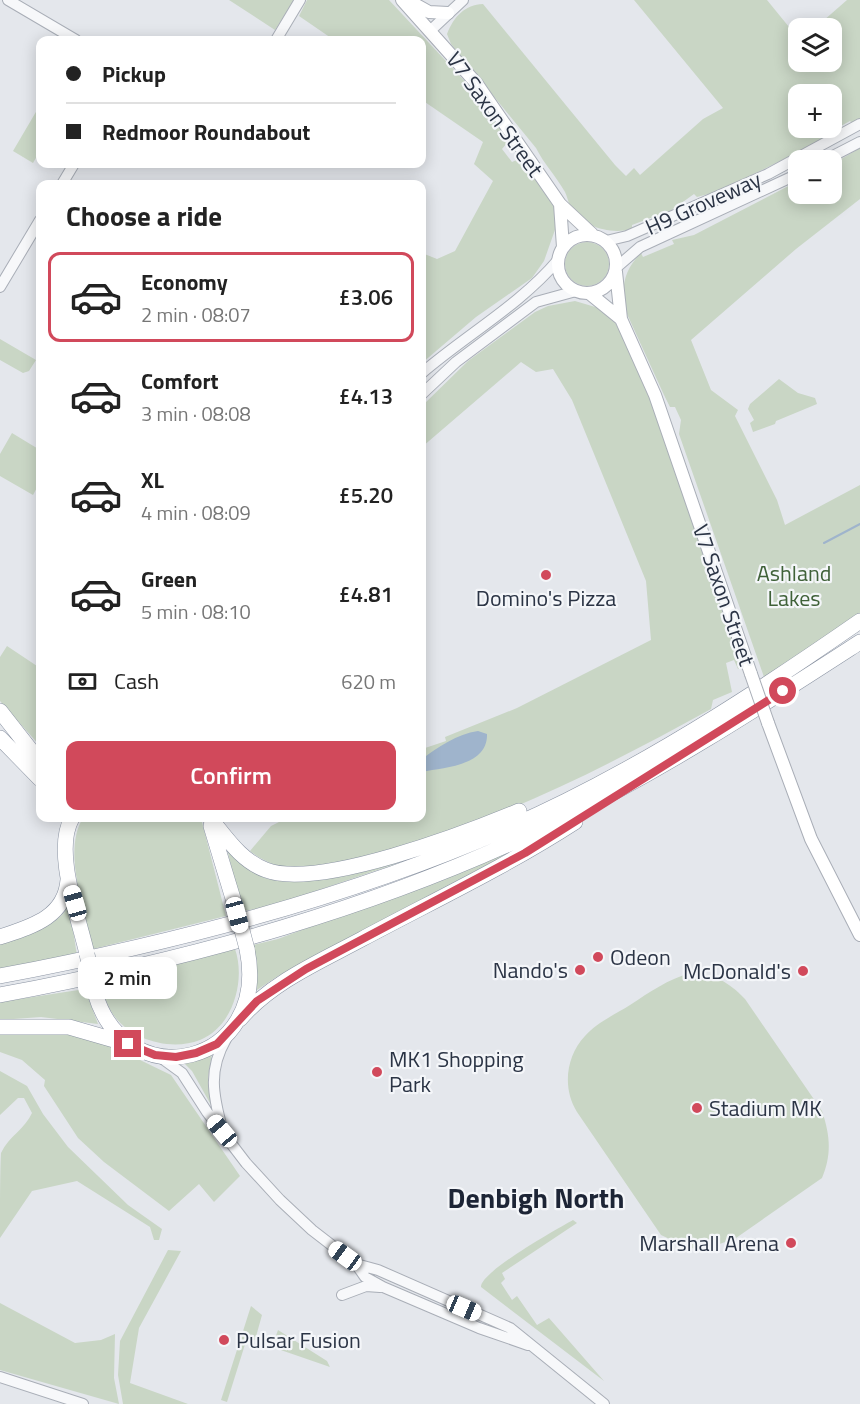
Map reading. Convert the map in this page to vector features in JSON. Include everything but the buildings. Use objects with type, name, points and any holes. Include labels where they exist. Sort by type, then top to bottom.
[{"type":"highway","points":[[0,976],[63,964],[253,918],[457,849],[565,801],[659,751],[774,682],[860,621]]},
{"type":"highway","points":[[0,1027],[69,1027],[128,1044],[155,1055],[176,1057],[196,1053],[217,1044],[264,996],[306,969],[525,853],[860,642]]},
{"type":"highway","points":[[0,711],[36,757]]},
{"type":"highway","points":[[0,738],[36,775]]},
{"type":"highway","points":[[213,822],[238,851],[264,870],[299,876],[319,874],[374,861],[508,816],[659,751]]},
{"type":"highway","points":[[0,995],[153,964],[260,936],[398,890],[556,822],[656,770]]},
{"type":"highway","points":[[60,822],[65,841],[68,877],[96,993],[106,1018],[128,1044]]},
{"type":"highway","points":[[65,841],[71,822]]},
{"type":"highway","points":[[210,822],[247,949],[250,987],[240,1019]]},
{"type":"highway","points":[[0,937],[39,923],[54,913],[64,899],[68,877]]},
{"type":"main road","name":"V7 Saxon Street","points":[[402,0],[431,30],[501,114],[560,204],[592,234]]},
{"type":"main road","points":[[407,0],[429,12],[448,13]]},
{"type":"main road","points":[[560,204],[562,247],[558,260],[561,278],[576,291],[589,293],[606,286],[616,269],[616,257],[606,241],[592,234],[575,236],[562,247]]},
{"type":"main road","name":"V7 Saxon Street","points":[[616,269],[621,319],[655,395],[768,723],[811,839],[860,935]]},
{"type":"main road","name":"V7 Saxon Street","points":[[589,293],[621,319]]},
{"type":"street","points":[[8,0],[69,36]]},
{"type":"street","points":[[278,36],[300,0]]},
{"type":"street","points":[[431,30],[463,0]]},
{"type":"street","name":"H9 Groveway","points":[[606,241],[634,233],[768,174],[857,126]]},
{"type":"street","points":[[842,152],[860,142]]},
{"type":"street","name":"H9 Groveway","points":[[616,269],[640,247],[788,179]]},
{"type":"street","points":[[0,287],[36,227]]},
{"type":"street","points":[[426,370],[530,290],[558,260]]},
{"type":"street","points":[[426,390],[456,362],[536,303],[576,291]]},
{"type":"street","points":[[222,1131],[212,1085],[216,1060],[228,1034]]},
{"type":"street","points":[[155,1055],[182,1073],[207,1112],[246,1163],[280,1200],[312,1230],[356,1264],[365,1277],[479,1328],[531,1347]]},
{"type":"street","points":[[356,1264],[378,1270],[510,1328],[604,1404]]},
{"type":"street","points":[[342,1295],[366,1286],[383,1287]]},
{"type":"street","points":[[451,1302],[458,1312],[479,1328]]},
{"type":"street","points":[[0,1377],[83,1404]]},
{"type":"green space","points":[[229,0],[294,0],[275,30]]},
{"type":"green space","points":[[307,0],[389,0],[423,36],[328,36],[299,16]]},
{"type":"green space","points":[[634,0],[767,0],[788,26],[788,72],[842,72],[842,18],[826,18],[847,0],[860,0],[860,120],[853,124],[850,121],[842,125],[842,84],[788,84],[788,138],[824,139],[802,150],[788,150],[788,157],[720,191],[697,197],[694,194],[662,217],[661,214],[632,225],[632,229],[624,231],[597,228],[575,213],[565,192],[536,148],[451,44],[447,34],[461,13],[466,9],[483,4],[626,176],[634,168],[640,175],[703,119],[723,108]]},
{"type":"green space","points":[[426,40],[486,104],[503,127],[508,142],[502,149],[512,162],[521,158],[554,207],[556,227],[544,261],[532,278],[476,317],[426,360],[426,255],[437,259],[455,251],[493,181],[474,164],[483,142],[426,103]]},
{"type":"green space","points":[[36,112],[36,158],[33,163],[13,151]]},
{"type":"green space","name":"Ashland Lakes","points":[[860,148],[860,199],[796,249],[691,340],[711,390],[738,410],[735,416],[777,500],[785,525],[860,485],[860,613],[764,677],[679,434],[681,420],[675,407],[670,407],[627,314],[624,297],[625,281],[630,267],[641,253],[643,257],[674,244],[672,240],[694,235],[788,186],[788,204],[842,204],[842,159]]},
{"type":"green space","points":[[587,242],[596,243],[603,248],[608,255],[608,273],[603,280],[596,285],[587,286],[578,285],[571,280],[566,273],[565,264],[566,255],[571,248],[578,243]]},
{"type":"green space","points":[[575,301],[602,309],[613,318],[642,376],[744,667],[738,669],[734,660],[726,663],[732,692],[713,700],[711,709],[627,754],[496,815],[405,846],[330,866],[300,870],[274,865],[250,851],[271,826],[279,822],[426,822],[426,748],[446,741],[445,737],[517,708],[651,640],[646,581],[572,400],[553,369],[536,372],[521,362],[426,444],[426,402],[468,361],[535,312],[548,306]]},
{"type":"green space","points":[[0,339],[36,360],[29,371],[23,373],[0,360]]},
{"type":"green space","points":[[779,379],[798,393],[815,398],[817,404],[753,432],[750,423],[754,420],[748,409],[750,404]]},
{"type":"green space","points":[[12,433],[36,448],[36,489],[33,495],[0,476],[0,454]]},
{"type":"green space","points":[[7,646],[36,665],[36,742],[0,701],[0,657]]},
{"type":"green space","points":[[81,822],[202,822],[226,916],[93,949],[77,882],[75,847]]},
{"type":"green space","points":[[540,839],[278,976],[254,992],[257,964],[253,945],[278,939]]},
{"type":"green space","points":[[445,847],[269,907],[242,911],[227,849],[259,875],[276,881],[298,881],[323,879],[350,873]]},
{"type":"green space","points":[[69,903],[77,956],[0,971],[0,941],[50,924],[58,919]]},
{"type":"green space","points":[[235,949],[239,974],[234,1001],[228,1014],[211,1034],[189,1043],[154,1042],[132,1032],[112,1013],[100,983]]},
{"type":"green space","name":"Stadium MK","points":[[691,973],[721,980],[745,999],[822,1111],[829,1144],[829,1153],[822,1178],[736,1238],[706,1249],[689,1248],[661,1235],[577,1112],[572,1103],[568,1083],[570,1063],[574,1053],[590,1031],[659,986]]},
{"type":"green space","points":[[85,989],[98,1024],[41,1017],[0,1020],[0,1002]]},
{"type":"green space","points":[[66,1033],[105,1043],[171,1075],[240,1176],[214,1202],[199,1184],[169,1211],[104,1162],[78,1138],[44,1086],[45,1080],[22,1060],[0,1052],[0,1035]]},
{"type":"green space","points":[[212,1053],[208,1078],[211,1105],[192,1071],[183,1062]]},
{"type":"green space","points":[[0,1071],[27,1086],[43,1114],[68,1147],[128,1205],[162,1229],[159,1240],[154,1240],[150,1227],[77,1181],[32,1191],[0,1238],[1,1153],[32,1113],[24,1098],[18,1098],[0,1115]]},
{"type":"green space","points":[[573,1220],[577,1223],[502,1273],[505,1279],[501,1283],[512,1300],[517,1296],[537,1325],[549,1318],[604,1381],[481,1287],[484,1280],[505,1262]]},
{"type":"green space","points":[[168,1250],[181,1251],[139,1328],[130,1383],[188,1404],[123,1404],[118,1375],[120,1341]]},
{"type":"green space","points":[[0,1303],[75,1343],[101,1340],[115,1334],[114,1378],[119,1404],[0,1370]]},
{"type":"green space","points":[[251,1306],[262,1315],[255,1340],[247,1338],[227,1402],[221,1400]]},
{"type":"green space","points":[[278,1330],[327,1361],[330,1367],[272,1347]]},
{"type":"water","points":[[478,731],[487,734],[485,745],[480,753],[464,763],[426,771],[426,756],[455,738]]},
{"type":"waterway","points":[[824,543],[860,524]]},
{"type":"place","name":"Domino's Pizza","points":[[546,575]]},
{"type":"place","name":"Odeon","points":[[598,957]]},
{"type":"place","name":"Nando's","points":[[580,970]]},
{"type":"place","name":"McDonald's","points":[[803,971]]},
{"type":"place","name":"MK1 Shopping Park","points":[[377,1072]]},
{"type":"place","name":"Stadium MK","points":[[697,1108]]},
{"type":"place","name":"Marshall Arena","points":[[791,1243]]},
{"type":"place","name":"Pulsar Fusion","points":[[224,1340]]},
{"type":"district","name":"Denbigh North","points":[[536,1197]]},
{"type":"route","points":[[128,1044],[155,1055],[176,1057],[187,1056],[217,1044],[257,1001],[274,988],[525,853],[656,770],[726,729],[783,691]]}]
